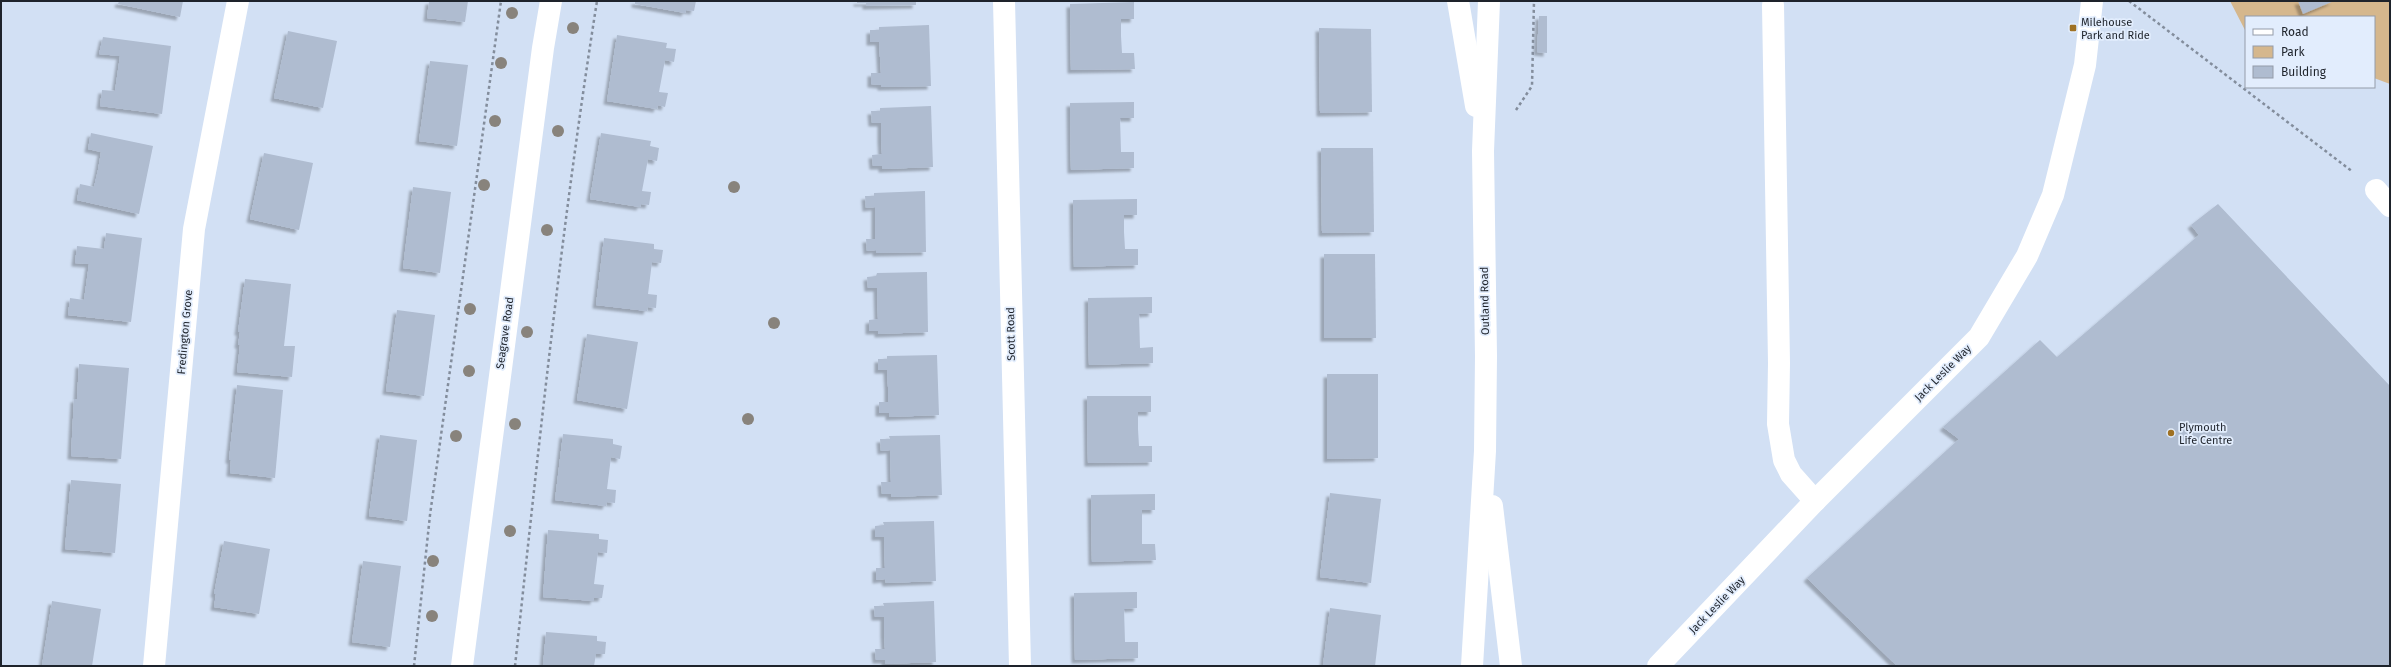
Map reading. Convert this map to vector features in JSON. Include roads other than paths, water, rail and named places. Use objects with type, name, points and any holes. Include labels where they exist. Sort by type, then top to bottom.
[{"type":"street","name":"Fredington Grove","points":[[154,666],[194,229],[238,1]]},
{"type":"street","name":"Seagrave Road","points":[[462,666],[543,48],[551,1]]},
{"type":"street","name":"Scott Road","points":[[1004,1],[1020,666]]},
{"type":"street","name":"Outland Road","points":[[1458,1],[1483,151]]},
{"type":"street","name":"Outland Road","points":[[1472,666],[1485,451],[1486,356],[1483,151],[1489,1]]},
{"type":"street","name":"Jack Leslie Way","points":[[1658,666],[1815,501],[1979,337],[2027,256],[2053,195],[2085,65],[2092,1]]},
{"type":"street","points":[[1773,5],[1779,363],[1778,424],[1784,460],[1791,474],[1815,501]]},
{"type":"street","name":"Outland Road","points":[[1485,451],[1511,666]]},
{"type":"place","name":"Milehouse Park and Ride","points":[[2073,28]]},
{"type":"place","name":"Plymouth Life Centre","points":[[2171,433]]}]
